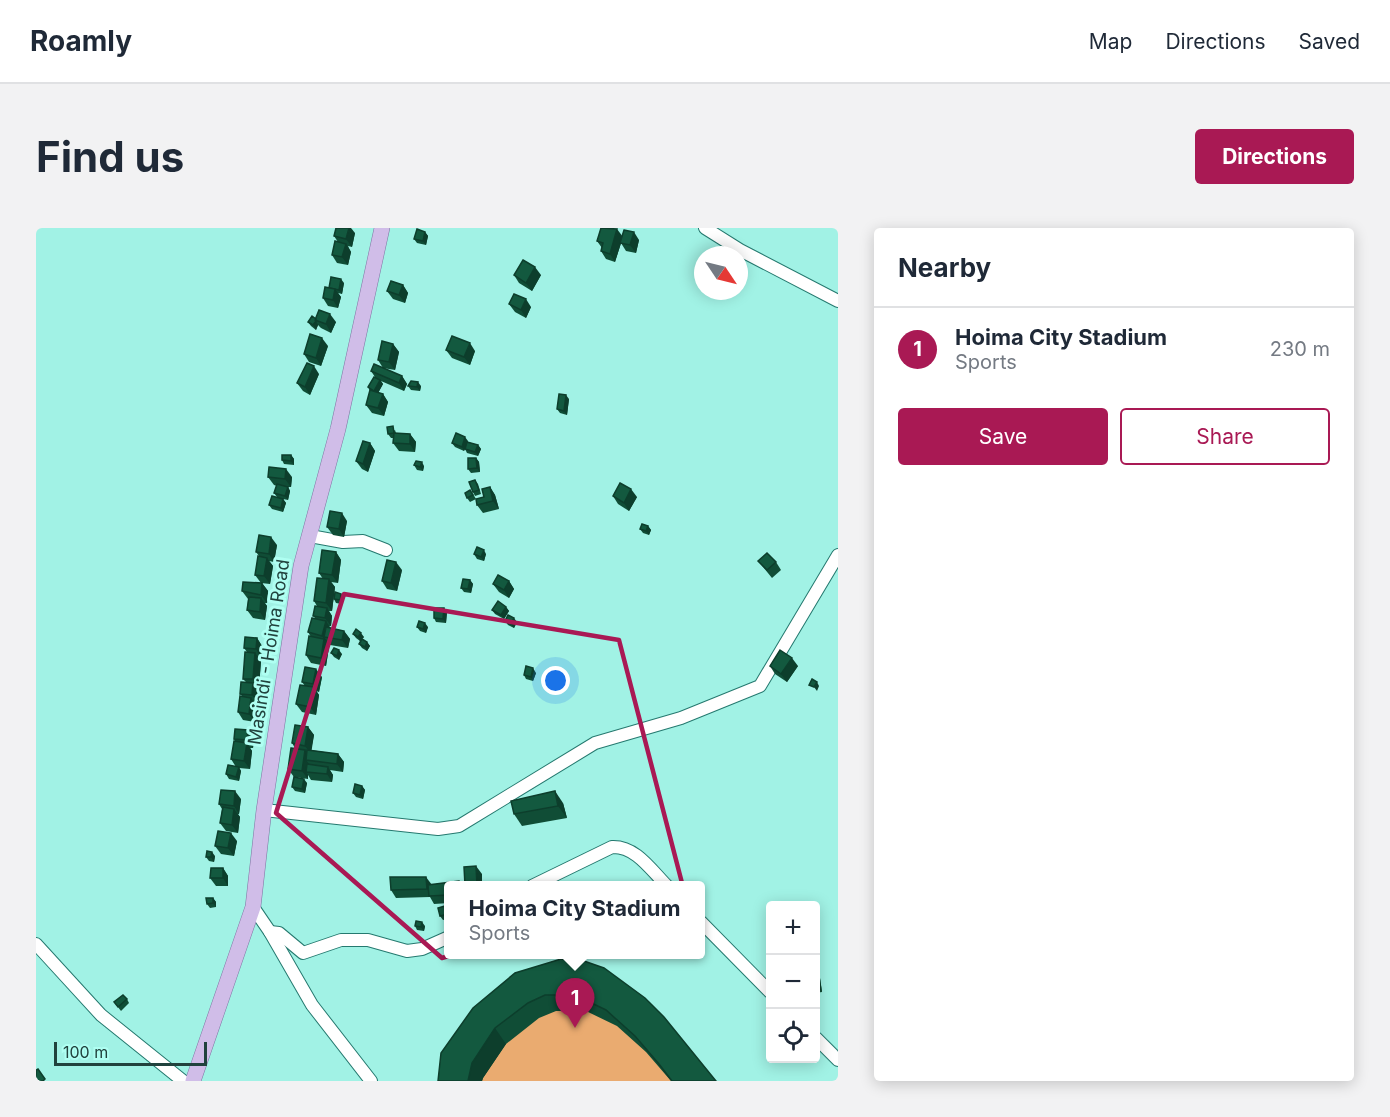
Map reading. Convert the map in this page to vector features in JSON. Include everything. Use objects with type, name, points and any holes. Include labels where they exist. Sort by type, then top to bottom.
[{"type":"main road","name":"Masindi - Hoima Road","points":[[193,1081],[253,907],[264,810],[301,566],[338,429],[382,228]]},
{"type":"street","points":[[705,228],[740,250],[838,301]]},
{"type":"street","points":[[310,536],[343,542],[363,541],[386,550]]},
{"type":"street","points":[[264,810],[438,829],[459,826],[595,743],[681,718],[760,686],[838,555]]},
{"type":"street","points":[[540,881],[612,847],[622,847],[632,851],[663,881]]},
{"type":"street","points":[[253,907],[312,1005],[371,1081]]},
{"type":"street","points":[[705,926],[766,987]]},
{"type":"street","points":[[270,932],[279,933],[303,953],[341,940],[368,940],[407,951],[422,949],[444,939]]},
{"type":"street","points":[[36,944],[101,1016],[183,1081]]},
{"type":"street","points":[[820,1042],[838,1060]]},
{"type":"highlighted area","points":[[344,594],[619,640],[682,883],[442,958],[276,813]]},
{"type":"shaded area","points":[[551,980],[715,1081],[450,1081]]},
{"type":"building","points":[[336,228],[349,228],[346,239],[334,236]]},
{"type":"building","points":[[601,228],[617,229],[610,254],[601,251],[603,243],[597,241]]},
{"type":"building","points":[[417,229],[425,232],[423,241],[414,239]]},
{"type":"building","points":[[624,230],[634,232],[630,245],[620,243]]},
{"type":"building","points":[[335,241],[346,244],[342,257],[332,255]]},
{"type":"building","points":[[523,260],[535,267],[526,283],[514,275]]},
{"type":"building","points":[[331,277],[341,279],[339,290],[329,288]]},
{"type":"building","points":[[391,281],[403,285],[399,295],[387,291]]},
{"type":"building","points":[[325,287],[335,289],[333,300],[323,298]]},
{"type":"building","points":[[514,294],[526,299],[521,310],[509,304]]},
{"type":"building","points":[[319,310],[330,314],[326,324],[315,320]]},
{"type":"building","points":[[312,316],[316,319],[313,325],[308,322]]},
{"type":"building","points":[[310,334],[322,338],[316,358],[304,354]]},
{"type":"building","points":[[452,336],[470,343],[464,357],[446,350]]},
{"type":"building","points":[[382,341],[393,344],[389,362],[378,360]]},
{"type":"building","points":[[307,363],[314,366],[305,387],[297,383]]},
{"type":"building","points":[[374,364],[402,376],[399,383],[371,371]]},
{"type":"building","points":[[374,377],[380,380],[374,391],[368,387]]},
{"type":"building","points":[[411,381],[418,382],[417,387],[408,386]]},
{"type":"building","points":[[370,390],[383,394],[378,408],[366,405]]},
{"type":"building","points":[[559,394],[566,395],[564,411],[557,409]]},
{"type":"building","points":[[393,426],[394,433],[388,434],[387,427]]},
{"type":"building","points":[[394,433],[410,434],[410,444],[393,443]]},
{"type":"building","points":[[456,433],[465,437],[462,447],[452,443]]},
{"type":"building","points":[[363,441],[370,443],[363,464],[356,461]]},
{"type":"building","points":[[467,442],[478,445],[475,452],[465,449]]},
{"type":"building","points":[[282,455],[291,455],[291,461],[282,460]]},
{"type":"building","points":[[468,458],[476,458],[477,468],[468,469]]},
{"type":"building","points":[[416,461],[422,462],[420,467],[414,465]]},
{"type":"building","points":[[269,467],[286,469],[285,479],[268,477]]},
{"type":"building","points":[[475,480],[479,490],[473,492],[469,482]]},
{"type":"building","points":[[620,483],[631,489],[624,503],[613,496]]},
{"type":"building","points":[[277,484],[288,487],[285,496],[274,493]]},
{"type":"building","points":[[490,487],[493,501],[477,505],[476,499],[484,497],[482,489]]},
{"type":"building","points":[[470,490],[473,495],[467,498],[465,493]]},
{"type":"building","points":[[272,496],[283,499],[281,508],[269,505]]},
{"type":"building","points":[[330,511],[342,513],[339,529],[327,527]]},
{"type":"building","points":[[642,524],[648,526],[646,531],[640,529]]},
{"type":"building","points":[[259,535],[271,537],[269,554],[256,552]]},
{"type":"building","points":[[477,547],[484,550],[481,557],[474,554]]},
{"type":"building","points":[[322,550],[336,552],[332,575],[319,573]]},
{"type":"building","points":[[767,553],[776,562],[767,570],[758,561]]},
{"type":"building","points":[[258,556],[267,558],[264,576],[255,575]]},
{"type":"building","points":[[387,560],[396,562],[391,583],[382,581]]},
{"type":"building","points":[[498,575],[509,581],[504,590],[493,584]]},
{"type":"building","points":[[317,578],[329,579],[326,603],[314,601]]},
{"type":"building","points":[[463,579],[470,580],[468,589],[461,588]]},
{"type":"building","points":[[243,582],[262,583],[261,595],[242,591]]},
{"type":"building","points":[[335,592],[341,594],[340,600],[334,599]]},
{"type":"building","points":[[249,597],[261,598],[260,612],[247,610]]},
{"type":"building","points":[[498,601],[506,607],[501,615],[492,610]]},
{"type":"building","points":[[315,606],[327,608],[325,618],[313,616]]},
{"type":"building","points":[[434,608],[444,608],[443,619],[434,618]]},
{"type":"building","points":[[508,615],[514,618],[511,624],[505,621]]},
{"type":"building","points":[[312,618],[326,621],[322,636],[308,632]]},
{"type":"building","points":[[419,621],[425,623],[423,629],[417,627]]},
{"type":"building","points":[[326,627],[344,631],[342,640],[324,637]]},
{"type":"building","points":[[356,629],[361,633],[358,637],[353,634]]},
{"type":"building","points":[[309,636],[324,639],[321,658],[306,655]]},
{"type":"building","points":[[245,637],[257,638],[256,649],[244,648]]},
{"type":"building","points":[[362,639],[367,642],[365,647],[359,644]]},
{"type":"building","points":[[334,648],[339,650],[337,656],[331,653]]},
{"type":"building","points":[[780,650],[792,658],[781,674],[770,666]]},
{"type":"building","points":[[245,652],[255,653],[253,679],[243,679]]},
{"type":"building","points":[[526,666],[533,668],[531,677],[524,675]]},
{"type":"building","points":[[305,667],[316,669],[313,684],[302,682]]},
{"type":"building","points":[[812,679],[817,682],[814,687],[809,685]]},
{"type":"building","points":[[241,682],[253,683],[252,695],[240,694]]},
{"type":"building","points":[[300,685],[314,687],[310,707],[296,704]]},
{"type":"building","points":[[240,696],[251,698],[249,714],[238,712]]},
{"type":"building","points":[[295,725],[308,727],[305,746],[292,743]]},
{"type":"building","points":[[235,729],[248,730],[247,740],[234,739]]},
{"type":"building","points":[[234,741],[247,743],[244,761],[231,759]]},
{"type":"building","points":[[291,748],[305,750],[302,771],[288,769]]},
{"type":"building","points":[[307,750],[338,754],[337,764],[306,760]]},
{"type":"building","points":[[307,764],[328,767],[327,774],[306,772]]},
{"type":"building","points":[[228,765],[239,767],[236,777],[226,774]]},
{"type":"building","points":[[294,777],[304,779],[302,789],[292,787]]},
{"type":"building","points":[[355,784],[362,786],[360,795],[353,793]]},
{"type":"building","points":[[221,790],[235,791],[234,806],[219,804]]},
{"type":"building","points":[[555,791],[558,806],[514,814],[511,801]]},
{"type":"building","points":[[223,807],[234,809],[232,825],[220,823]]},
{"type":"building","points":[[218,831],[231,833],[228,848],[215,846]]},
{"type":"building","points":[[207,851],[212,852],[211,857],[206,857]]},
{"type":"building","points":[[476,866],[477,881],[465,881],[464,867]]},
{"type":"building","points":[[211,868],[223,868],[223,878],[210,878]]},
{"type":"building","points":[[390,877],[426,877],[427,889],[391,890]]},
{"type":"building","points":[[444,883],[444,895],[429,896],[428,885]]},
{"type":"building","points":[[206,898],[213,898],[213,903],[207,904]]},
{"type":"building","points":[[444,906],[444,915],[440,916],[438,908]]},
{"type":"building","points":[[416,921],[422,922],[421,927],[415,926]]},
{"type":"building","points":[[561,959],[584,961],[604,968],[645,998],[664,1017],[716,1081],[672,1081],[635,1036],[606,1010],[575,995],[545,995],[528,1003],[495,1028],[472,1063],[468,1081],[438,1081],[441,1053],[473,1008],[515,973]]},
{"type":"building","points":[[123,995],[127,999],[118,1007],[114,1002]]},
{"type":"building","points":[[38,1069],[45,1079],[43,1081],[36,1081],[36,1070]]},
{"type":"place","name":"Hoima City Stadium","points":[[575,1028]]}]
